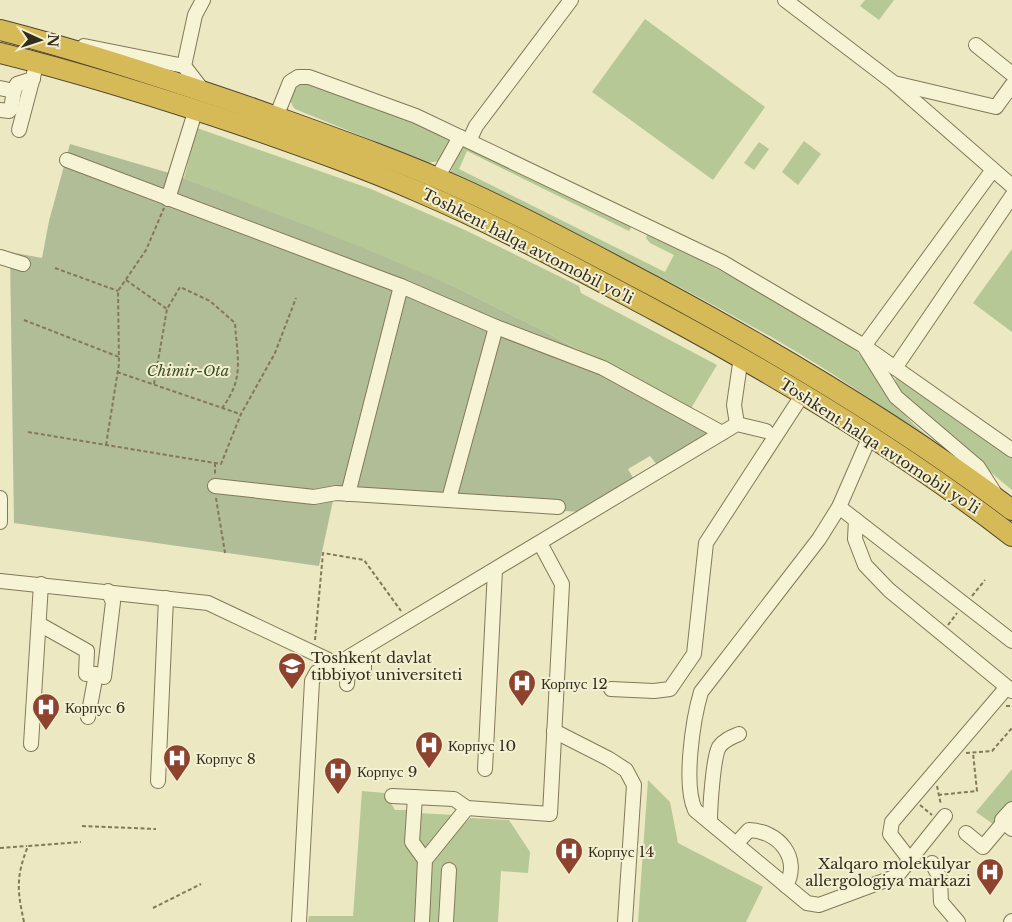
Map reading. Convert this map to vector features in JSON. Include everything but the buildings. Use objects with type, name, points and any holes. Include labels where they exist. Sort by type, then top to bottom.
[{"type":"highway","name":"Toshkent halqa avtomobil yo'li","points":[[0,30],[46,42],[200,101],[454,208],[563,262],[741,357],[803,394],[966,500],[1012,536]]},
{"type":"highway","name":"Toshkent halqa avtomobil yo'li","points":[[0,52],[35,70],[116,84],[276,117],[463,189],[561,237],[759,344],[857,404],[1005,505]]},
{"type":"highway","points":[[454,208],[463,189]]},
{"type":"lane","points":[[168,199],[200,101],[184,66],[195,15],[203,0]]},
{"type":"lane","points":[[437,178],[571,0]]},
{"type":"lane","points":[[784,0],[894,83],[992,171],[1012,186]]},
{"type":"lane","points":[[46,42],[100,48],[184,66]]},
{"type":"lane","points":[[976,45],[1012,74]]},
{"type":"lane","points":[[0,110],[9,111],[11,109],[16,84],[35,70]]},
{"type":"lane","points":[[19,130],[35,70]]},
{"type":"lane","points":[[276,117],[290,82],[303,77],[328,83],[416,116],[722,262],[864,346],[1012,450]]},
{"type":"lane","points":[[894,83],[996,107],[1012,85]]},
{"type":"lane","points":[[0,88],[14,91]]},
{"type":"lane","points":[[67,160],[401,286],[496,327],[603,368],[722,434]]},
{"type":"lane","points":[[864,346],[992,171]]},
{"type":"lane","points":[[895,368],[1012,196]]},
{"type":"lane","points":[[0,257],[23,264]]},
{"type":"lane","points":[[348,494],[401,286]]},
{"type":"lane","points":[[449,499],[496,327]]},
{"type":"lane","points":[[864,346],[896,397],[978,467],[1005,505]]},
{"type":"lane","points":[[738,424],[734,405],[741,357]]},
{"type":"lane","points":[[611,689],[654,692],[670,689],[694,654],[706,543],[803,394]]},
{"type":"lane","points":[[299,922],[312,681],[317,672],[337,664],[738,424],[766,431]]},
{"type":"lane","points":[[870,436],[839,507],[819,540],[701,692],[697,706],[688,781],[690,800],[695,810],[807,904],[819,905],[898,876],[941,811]]},
{"type":"lane","points":[[215,486],[314,497],[336,493],[558,507]]},
{"type":"lane","points":[[0,498],[0,522]]},
{"type":"lane","points":[[839,507],[1012,641]]},
{"type":"lane","points":[[856,520],[855,539],[865,565],[895,595],[1010,689],[892,822],[890,834],[910,860]]},
{"type":"lane","points":[[392,796],[454,800],[467,808],[550,814],[562,584],[540,543]]},
{"type":"lane","points":[[485,769],[495,570]]},
{"type":"lane","points":[[0,581],[208,603],[337,664]]},
{"type":"lane","points":[[31,744],[41,584]]},
{"type":"lane","points":[[104,677],[113,602],[108,591]]},
{"type":"lane","points":[[158,782],[166,598]]},
{"type":"lane","points":[[38,624],[87,651],[86,674],[96,674],[88,716]]},
{"type":"lane","points":[[347,684],[348,671],[364,672],[364,648]]},
{"type":"lane","points":[[554,731],[610,759],[626,770],[634,785],[625,922]]},
{"type":"lane","points":[[710,822],[714,767],[719,748],[726,740],[739,734]]},
{"type":"lane","points":[[415,797],[412,842],[425,860]]},
{"type":"lane","points":[[422,922],[425,860],[467,808]]},
{"type":"lane","points":[[966,834],[983,847],[1008,826],[1002,820],[1012,809]]},
{"type":"lane","points":[[736,844],[749,830],[763,830],[781,844],[791,858],[793,869],[786,886]]},
{"type":"lane","points":[[932,862],[940,878],[941,902],[958,922]]},
{"type":"lane","points":[[446,922],[449,870]]},
{"type":"path","points":[[106,445],[119,357],[118,291],[146,250],[168,199]]},
{"type":"path","points":[[55,268],[118,291]]},
{"type":"path","points":[[126,280],[167,309]]},
{"type":"path","points":[[154,384],[167,309],[180,287],[210,301],[235,323],[238,374],[234,393],[222,408]]},
{"type":"path","points":[[28,432],[221,464],[241,414],[275,353],[296,298]]},
{"type":"path","points":[[24,320],[119,357]]},
{"type":"path","points":[[117,372],[241,414]]},
{"type":"path","points":[[215,463],[215,486],[225,554]]},
{"type":"path","points":[[314,653],[323,553],[364,560],[408,622]]},
{"type":"path","points":[[965,753],[992,751],[1012,728]]},
{"type":"path","points":[[938,795],[977,791],[973,752]]},
{"type":"path","points":[[937,778],[941,811]]},
{"type":"path","points":[[912,799],[941,811]]},
{"type":"path","points":[[926,821],[941,811]]},
{"type":"path","points":[[82,826],[156,829]]},
{"type":"path","points":[[0,848],[81,842]]},
{"type":"path","points":[[24,922],[17,892],[19,868],[28,846]]},
{"type":"path","points":[[153,908],[201,884]]},
{"type":"green space","points":[[865,0],[894,0],[879,20],[860,6]]},
{"type":"green space","points":[[645,19],[765,107],[713,180],[592,92]]},
{"type":"green space","points":[[305,82],[342,94],[451,138],[439,161],[428,163],[295,109],[291,103],[292,93],[297,84]]},
{"type":"green space","points":[[197,128],[371,189],[465,230],[579,286],[581,293],[717,365],[690,410],[542,330],[453,286],[184,178]]},
{"type":"green space","points":[[804,141],[821,154],[798,185],[782,172]]},
{"type":"green space","points":[[759,142],[769,149],[754,170],[744,163]]},
{"type":"green space","name":"Chimir-Ota","points":[[70,144],[176,175],[361,247],[453,286],[542,330],[722,429],[658,466],[650,456],[628,469],[635,481],[581,512],[334,496],[319,566],[14,523],[10,252],[42,258],[49,221]]},
{"type":"green space","points":[[468,145],[633,224],[629,231],[467,151],[459,169],[665,272],[674,255],[650,243],[646,238],[648,232],[771,298],[848,344],[865,360],[891,398],[912,423],[967,465],[965,466],[851,386],[780,342],[575,234],[450,173],[461,146]]},
{"type":"green space","points":[[1012,249],[1012,332],[973,303]]},
{"type":"green space","points":[[895,376],[1012,456],[1012,490],[898,395]]},
{"type":"green space","points":[[1012,769],[1012,802],[993,824],[976,812]]},
{"type":"green space","points":[[648,780],[670,802],[678,843],[763,887],[746,922],[638,922]]},
{"type":"green space","points":[[362,791],[385,793],[395,810],[408,810],[419,858],[417,922],[308,922],[309,916],[353,916]]},
{"type":"green space","points":[[418,813],[455,815],[428,848],[422,847],[417,842]]},
{"type":"green space","points":[[470,818],[509,820],[530,852],[528,873],[501,871],[498,922],[427,922],[430,859]]},
{"type":"place","name":"Toshkent davlat tibbiyot universiteti","points":[[292,690]]},
{"type":"place","name":"Корпус 12","points":[[522,707]]},
{"type":"place","name":"Корпус 6","points":[[46,731]]},
{"type":"place","name":"Корпус 10","points":[[429,769]]},
{"type":"place","name":"Корпус 8","points":[[177,782]]},
{"type":"place","name":"Корпус 9","points":[[338,795]]},
{"type":"place","name":"Корпус 14","points":[[569,875]]},
{"type":"place","name":"Xalqaro molekulyar allergologiya markazi","points":[[990,896]]}]
